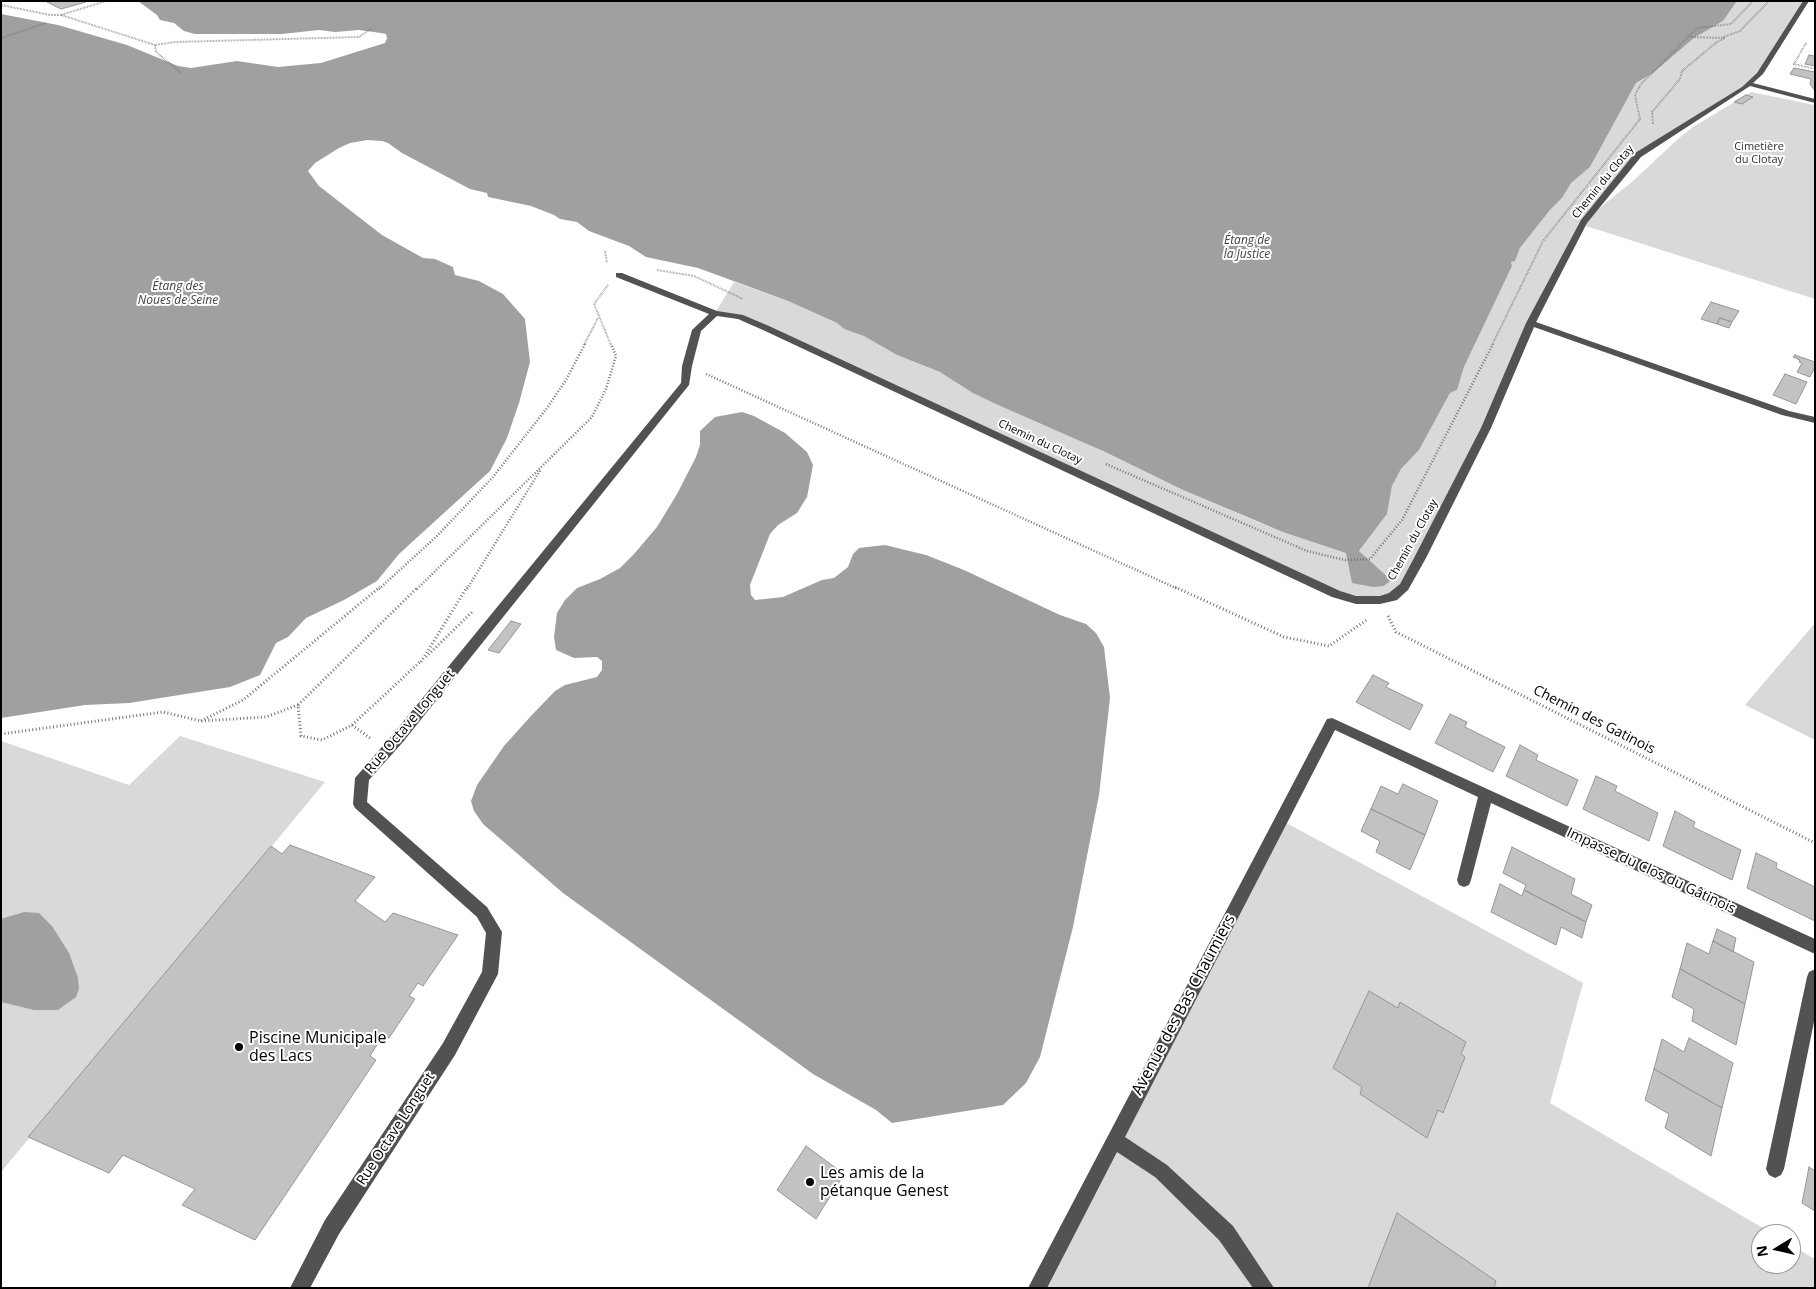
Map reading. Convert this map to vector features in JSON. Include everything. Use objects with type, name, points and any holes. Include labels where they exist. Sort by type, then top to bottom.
[{"type":"street","name":"Chemin du Clotay","points":[[616,278],[715,313],[740,317],[766,328],[1336,594],[1356,600],[1380,600],[1393,597],[1404,587],[1420,558],[1486,428],[1531,323],[1584,222],[1594,213],[1638,155],[1748,84],[1760,74],[1806,3]]},
{"type":"street","points":[[1748,84],[1815,101]]},
{"type":"street","name":"Rue Octave Longuet","points":[[298,1288],[332,1227],[449,1049],[490,974],[494,932],[482,912],[360,804],[362,778],[398,738],[686,383],[687,366],[697,330],[715,313]]},
{"type":"street","points":[[1531,323],[1786,413],[1815,420]]},
{"type":"street","name":"Impasse du Clos du Gâtinois","points":[[1332,723],[1815,947]]},
{"type":"street","name":"Avenue des Bas Chaumiers","points":[[1037,1288],[1332,723]]},
{"type":"street","points":[[1464,880],[1486,795]]},
{"type":"street","points":[[1775,1169],[1815,977]]},
{"type":"street","points":[[1114,1140],[1161,1170],[1226,1233],[1265,1288]]},
{"type":"path","points":[[1,5],[50,15],[61,15],[106,1]]},
{"type":"path","points":[[1690,37],[1722,37],[1740,30],[1769,1]]},
{"type":"path","points":[[61,15],[155,45],[176,42],[359,38],[372,28]]},
{"type":"path","points":[[1,38],[46,23]]},
{"type":"path","points":[[1667,136],[1654,126],[1652,112],[1680,78],[1682,70],[1717,42],[1725,38],[1722,37]]},
{"type":"path","points":[[1806,43],[1794,64],[1815,69]]},
{"type":"path","points":[[155,45],[156,52],[181,73]]},
{"type":"path","points":[[675,272],[694,276],[748,301]]},
{"type":"path","points":[[1,734],[163,712],[201,720],[266,717],[298,705],[592,418],[606,389],[616,356],[598,318],[594,304],[616,278]]},
{"type":"path","points":[[201,720],[243,700],[392,578],[437,536],[493,477],[548,408],[566,380],[598,318]]},
{"type":"path","points":[[687,366],[1284,637],[1329,646],[1367,620],[1380,600]]},
{"type":"path","points":[[1098,460],[1307,551],[1345,560],[1370,559]]},
{"type":"path","points":[[421,662],[544,464]]},
{"type":"path","name":"Chemin des Gatinois","points":[[1380,600],[1396,632],[1815,843]]},
{"type":"path","points":[[298,705],[301,736],[322,740],[352,725],[421,662],[474,609]]},
{"type":"path","points":[[352,725],[372,740]]},
{"type":"green space","name":"Cimetière du Clotay","points":[[1737,1],[1806,1],[1770,59],[1744,88],[1638,155],[1596,211],[1693,127],[1751,92],[1815,105],[1815,299],[1583,225],[1486,428],[1393,597],[1356,600],[740,317],[715,313],[734,282],[788,301],[837,323],[844,329],[865,336],[897,355],[940,372],[1183,490],[1258,522],[1347,553],[1390,580],[1359,551],[1387,514],[1392,486],[1401,469],[1419,450],[1450,393],[1457,390],[1464,367],[1512,266],[1511,262],[1515,260],[1520,248],[1550,210],[1562,198],[1570,183],[1590,167],[1636,83],[1653,73],[1694,38],[1723,21]]},
{"type":"green space","points":[[1815,623],[1815,740],[1745,705]]},
{"type":"green space","points":[[180,736],[325,782],[1,1172],[1,741],[129,785]]},
{"type":"green space","points":[[1281,820],[1583,983],[1550,1103],[1756,1224],[1751,1224],[1751,1274],[1801,1274],[1801,1251],[1815,1259],[1815,1288],[1037,1288]]},
{"type":"water","name":"Étang de la Justice","points":[[138,1],[1737,1],[1723,21],[1694,38],[1653,73],[1636,83],[1590,167],[1571,183],[1562,198],[1520,248],[1515,261],[1511,262],[1512,266],[1464,367],[1457,390],[1450,393],[1419,450],[1401,469],[1392,486],[1387,514],[1359,551],[1391,580],[1384,586],[1373,587],[1352,583],[1346,553],[1283,532],[1183,490],[1103,451],[973,393],[940,372],[897,355],[864,336],[844,329],[837,323],[788,301],[698,268],[646,257],[629,246],[589,231],[577,222],[560,219],[531,206],[488,197],[487,193],[470,189],[402,153],[388,143],[367,140],[350,143],[339,148],[315,163],[308,171],[319,186],[382,235],[423,258],[435,259],[453,267],[455,275],[479,281],[503,294],[525,319],[530,362],[507,438],[490,471],[399,554],[377,581],[344,600],[306,618],[288,637],[276,643],[260,675],[230,687],[129,703],[85,705],[1,718],[1,14],[58,25],[127,45],[178,66],[191,68],[237,61],[278,67],[321,63],[385,43],[387,38],[386,34],[359,30],[335,32],[319,30],[282,34],[195,34],[184,31],[174,23],[160,20],[157,15]]},
{"type":"water","points":[[742,412],[754,416],[785,433],[807,452],[813,465],[807,497],[797,513],[778,525],[770,534],[750,585],[751,595],[755,600],[783,597],[822,580],[834,578],[848,567],[853,554],[859,548],[885,545],[926,555],[964,570],[1060,615],[1086,624],[1096,633],[1104,647],[1110,698],[1099,795],[1073,927],[1040,1057],[1026,1083],[1003,1105],[892,1123],[876,1110],[813,1074],[563,893],[483,824],[474,811],[471,801],[477,785],[504,746],[530,717],[555,691],[565,685],[597,677],[602,670],[602,661],[597,657],[574,658],[556,650],[554,637],[557,613],[565,600],[577,588],[600,579],[620,568],[634,554],[657,527],[677,494],[696,457],[700,445],[700,431],[715,417]]},
{"type":"water","points":[[24,912],[39,913],[52,926],[69,953],[78,978],[79,989],[76,997],[58,1010],[34,1010],[1,1002],[1,919]]},
{"type":"building","points":[[47,2],[86,2],[61,9]]},
{"type":"building","points":[[1809,55],[1815,56],[1815,66],[1805,64]]},
{"type":"building","points":[[1794,68],[1815,72],[1815,91],[1810,84],[1811,79],[1790,74]]},
{"type":"building","points":[[1746,95],[1753,97],[1742,104],[1734,102]]},
{"type":"building","points":[[1711,302],[1739,311],[1732,322],[1720,318],[1717,324],[1701,319]]},
{"type":"building","points":[[1720,318],[1732,322],[1729,328],[1717,324]]},
{"type":"building","points":[[1795,355],[1815,362],[1815,367],[1810,377],[1797,372],[1802,363],[1793,357]]},
{"type":"building","points":[[1785,374],[1807,382],[1796,404],[1773,395]]},
{"type":"building","points":[[511,621],[521,624],[499,653],[488,650]]},
{"type":"building","points":[[1373,675],[1389,683],[1386,687],[1423,705],[1410,730],[1356,702]]},
{"type":"building","points":[[1450,714],[1467,722],[1465,727],[1505,747],[1493,772],[1435,743]]},
{"type":"building","points":[[1520,745],[1538,755],[1536,760],[1578,780],[1567,806],[1506,776]]},
{"type":"building","points":[[1596,776],[1617,786],[1615,791],[1658,813],[1649,841],[1583,809]]},
{"type":"building","points":[[1403,784],[1438,801],[1425,835],[1371,809],[1381,786],[1398,794]]},
{"type":"building","points":[[1371,809],[1425,835],[1410,870],[1376,852],[1380,841],[1361,831]]},
{"type":"building","points":[[1675,811],[1695,822],[1693,827],[1741,850],[1732,880],[1663,846]]},
{"type":"building","name":"Piscine Municipale des Lacs","points":[[290,845],[375,877],[355,901],[385,922],[393,913],[458,935],[423,986],[418,983],[409,996],[415,999],[389,1038],[383,1035],[370,1056],[376,1060],[255,1240],[182,1205],[195,1189],[123,1155],[109,1173],[28,1137],[271,846],[282,854]]},
{"type":"building","points":[[1512,847],[1575,879],[1571,894],[1592,905],[1586,922],[1524,890],[1526,885],[1503,873]]},
{"type":"building","points":[[1756,853],[1777,863],[1776,868],[1815,887],[1815,921],[1747,888]]},
{"type":"building","points":[[1500,884],[1522,896],[1524,890],[1586,922],[1582,938],[1561,927],[1556,945],[1491,912]]},
{"type":"building","points":[[1717,929],[1736,938],[1733,952],[1713,941]]},
{"type":"building","points":[[1713,941],[1754,962],[1745,1004],[1680,969],[1687,943],[1709,954]]},
{"type":"building","points":[[1680,969],[1745,1004],[1736,1045],[1692,1021],[1694,1009],[1672,997]]},
{"type":"building","points":[[1369,991],[1398,1008],[1400,1002],[1466,1042],[1461,1054],[1465,1057],[1443,1113],[1438,1110],[1427,1138],[1360,1094],[1362,1087],[1333,1068]]},
{"type":"building","points":[[1689,1038],[1733,1063],[1722,1108],[1654,1069],[1662,1039],[1684,1052]]},
{"type":"building","points":[[1654,1069],[1722,1108],[1711,1156],[1665,1128],[1669,1114],[1645,1100]]},
{"type":"building","name":"Les amis de la pétanque Genest","points":[[806,1146],[844,1174],[816,1219],[777,1190]]},
{"type":"building","points":[[1809,1167],[1815,1171],[1815,1211],[1802,1203]]},
{"type":"building","points":[[1397,1213],[1496,1281],[1494,1288],[1368,1288]]},
{"type":"place","name":"Piscine Municipale des Lacs","points":[[239,1047]]},
{"type":"place","name":"Les amis de la pétanque Genest","points":[[810,1182]]},
{"type":"water label","name":"Étang des Noues de Seine","points":[[178,294]]}]
